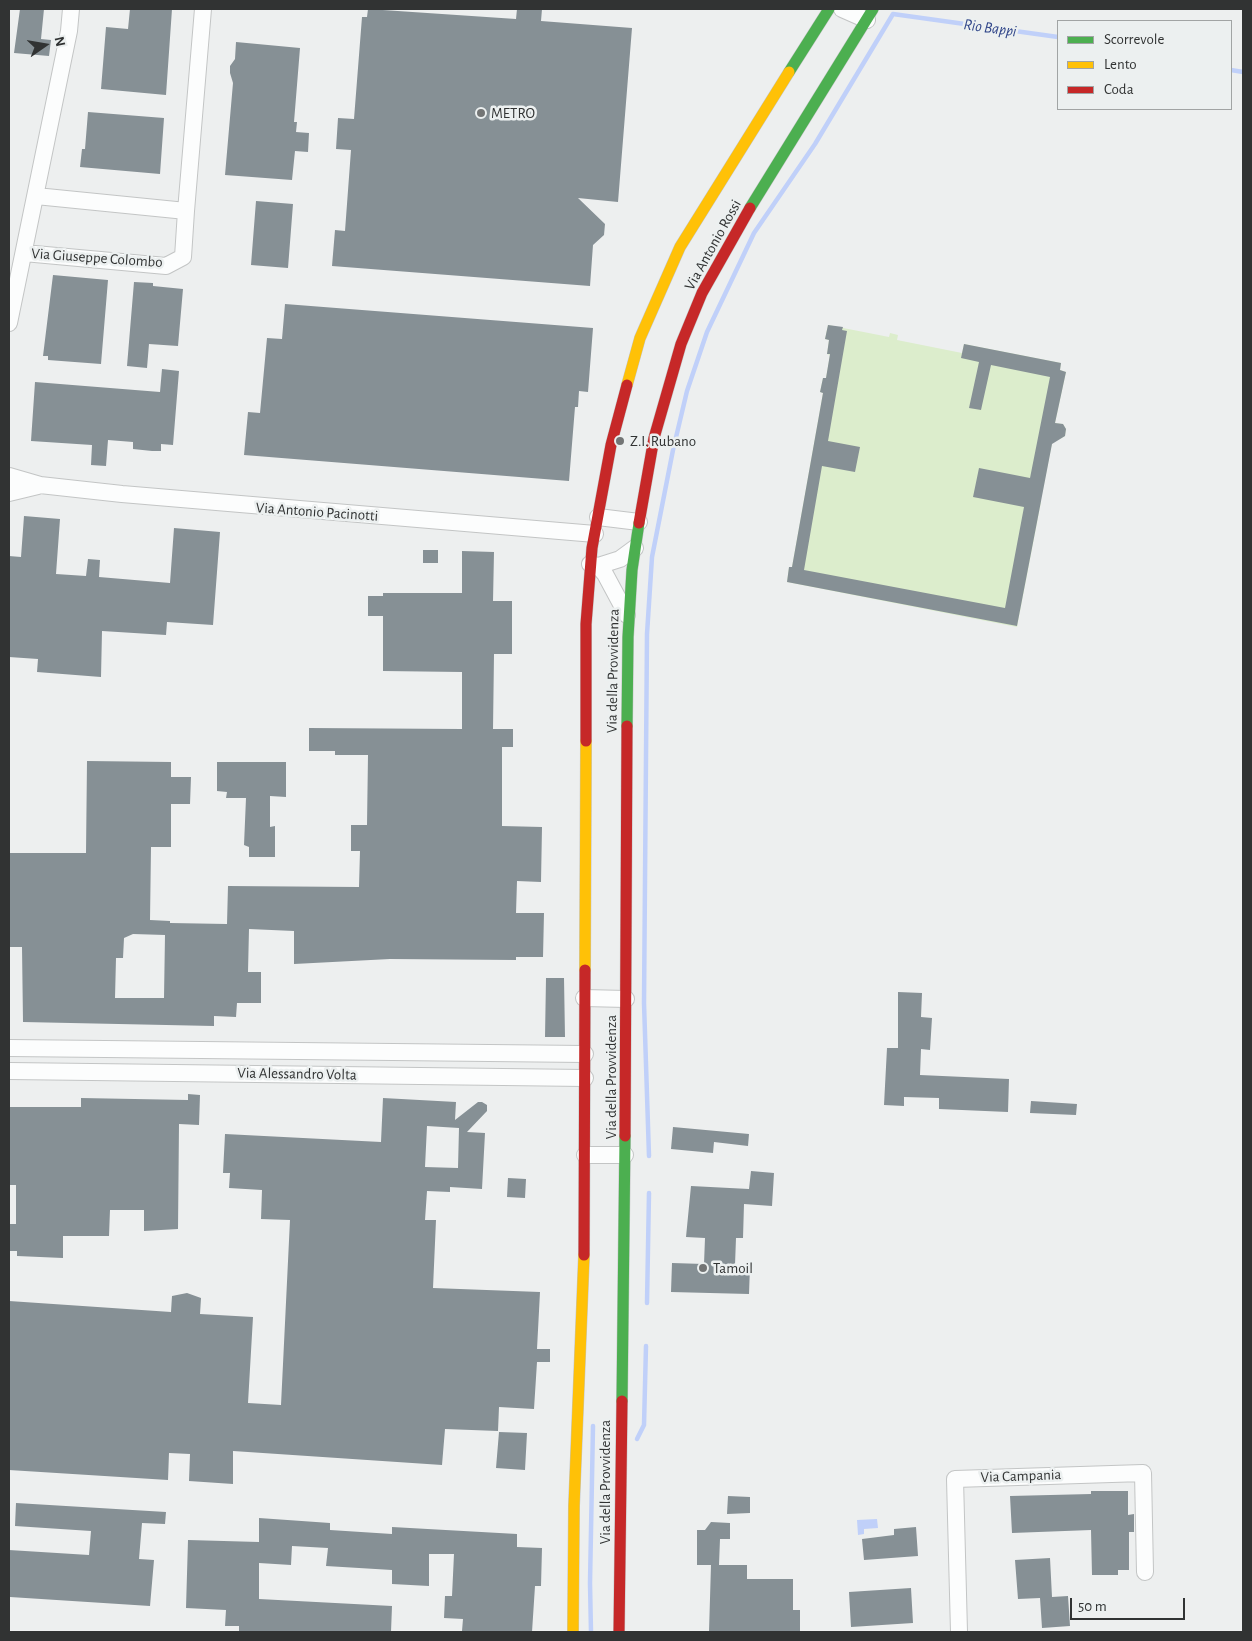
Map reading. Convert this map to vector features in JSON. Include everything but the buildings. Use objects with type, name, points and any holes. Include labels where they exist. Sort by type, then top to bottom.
[{"type":"street","points":[[9,323],[69,31],[71,9]]},
{"type":"street","name":"Via Giuseppe Colombo","points":[[24,253],[166,266],[183,257],[204,9]]},
{"type":"street","name":"Via Antonio Rossi","points":[[598,517],[611,445],[635,354],[660,287],[712,193],[829,9]]},
{"type":"street","points":[[842,9],[870,14]]},
{"type":"street","name":"Via Antonio Rossi","points":[[638,522],[654,438],[676,359],[698,301],[734,234],[870,14]]},
{"type":"street","points":[[36,196],[186,211]]},
{"type":"street","name":"Via Antonio Pacinotti","points":[[9,476],[40,485],[268,508],[595,534]]},
{"type":"street","name":"Via Antonio Pacinotti","points":[[9,493],[40,485]]},
{"type":"street","points":[[629,621],[614,588],[594,565],[595,534],[598,517],[638,522]]},
{"type":"street","name":"Via della Provvidenza","points":[[619,1632],[629,621],[638,522]]},
{"type":"street","points":[[594,565],[620,559],[635,548]]},
{"type":"street","name":"Via della Provvidenza","points":[[573,1632],[574,1506],[585,1218],[586,624],[594,565]]},
{"type":"street","points":[[584,998],[626,999]]},
{"type":"street","name":"Via Alessandro Volta","points":[[9,1048],[585,1054]]},
{"type":"street","name":"Via Alessandro Volta","points":[[9,1071],[585,1078]]},
{"type":"street","points":[[585,1156],[625,1155]]},
{"type":"street","name":"Via Campania","points":[[959,1632],[955,1479],[1143,1473],[1145,1572]]},
{"type":"green space","points":[[828,325],[889,337],[890,333],[898,335],[897,340],[962,353],[964,344],[1061,363],[1060,370],[1066,372],[1055,423],[1063,424],[1066,429],[1065,436],[1060,439],[1053,438],[1043,489],[1037,488],[1041,502],[1017,627],[787,582],[789,567],[792,567],[823,393],[820,392],[823,378],[826,378],[830,355],[827,354],[829,340],[825,339]]},
{"type":"water","points":[[877,1519],[878,1528],[864,1529],[864,1534],[858,1535],[857,1520]]},
{"type":"waterway","points":[[649,1156],[644,1003],[647,634],[652,557],[673,450],[687,391],[707,332],[754,233],[815,144],[893,14],[1057,37]]},
{"type":"waterway","name":"Rio Bappi","points":[[1232,70],[1243,72]]},
{"type":"waterway","points":[[647,1303],[649,1193]]},
{"type":"waterway","points":[[637,1439],[644,1425],[646,1346]]},
{"type":"waterway","points":[[591,1632],[593,1426]]},
{"type":"traffic: fast","points":[[789,72],[829,9]]},
{"type":"traffic: fast","points":[[750,208],[873,9]]},
{"type":"traffic: fast","points":[[627,726],[628,637],[632,570],[639,523]]},
{"type":"traffic: fast","points":[[622,1401],[625,1136]]},
{"type":"traffic: slow","points":[[627,385],[640,338],[680,247],[789,72]]},
{"type":"traffic: slow","points":[[585,970],[586,741]]},
{"type":"traffic: slow","points":[[573,1632],[574,1506],[584,1255]]},
{"type":"traffic: jam","points":[[639,523],[654,438],[681,344],[702,293],[750,208]]},
{"type":"traffic: jam","points":[[586,741],[586,624],[592,548],[611,445],[627,385]]},
{"type":"traffic: jam","points":[[625,1136],[627,726]]},
{"type":"traffic: jam","points":[[584,1255],[585,970]]},
{"type":"traffic: jam","points":[[619,1632],[622,1401]]},
{"type":"place","name":"METRO","points":[[481,113]]},
{"type":"place","name":"Z.I. Rubano","points":[[620,441]]},
{"type":"place","name":"Tamoil","points":[[703,1268]]}]
